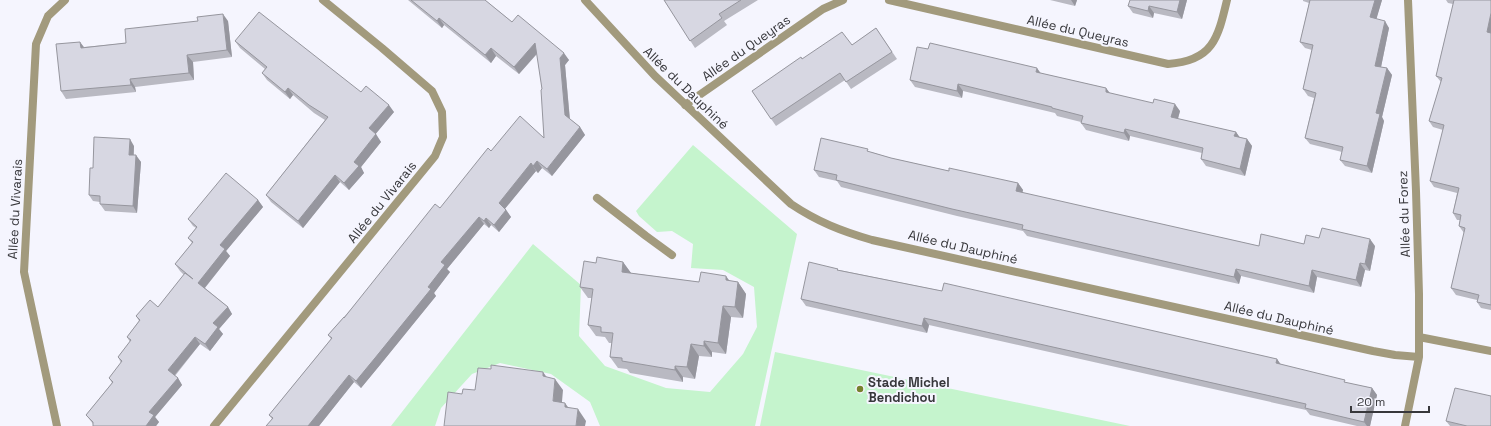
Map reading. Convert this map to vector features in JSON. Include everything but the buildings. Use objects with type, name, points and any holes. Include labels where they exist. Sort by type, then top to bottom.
[{"type":"street","name":"Allée du Vivarais","points":[[57,426],[24,272],[36,44],[48,16],[65,0]]},
{"type":"street","name":"Allée du Vivarais","points":[[214,426],[435,156],[443,137],[442,112],[432,91],[323,0]]},
{"type":"street","name":"Allée du Dauphiné","points":[[585,0],[655,76],[791,204],[805,214],[836,229],[872,240],[1307,337],[1395,355],[1419,357]]},
{"type":"street","name":"Allée du Queyras","points":[[685,105],[823,9],[843,0]]},
{"type":"street","name":"Allée du Queyras","points":[[889,0],[1168,64],[1189,61],[1196,58],[1210,47],[1219,31],[1227,0]]},
{"type":"street","name":"Allée du Forez","points":[[1405,426],[1419,357],[1416,199],[1408,0]]},
{"type":"street","points":[[597,198],[672,255]]},
{"type":"street","points":[[1419,337],[1491,351]]},
{"type":"green space","points":[[693,145],[797,234],[755,426],[600,426],[590,402],[551,374],[500,363],[472,374],[441,408],[435,426],[391,426],[533,244],[581,285],[579,336],[605,366],[666,388],[710,392],[743,354],[757,327],[754,287],[723,270],[691,268],[693,244],[672,231],[657,232],[639,216],[636,211]]},
{"type":"green space","name":"Stade Michel Bendichou","points":[[775,352],[1130,426],[760,426]]},
{"type":"place","name":"Stade Michel Bendichou","points":[[860,389]]}]
